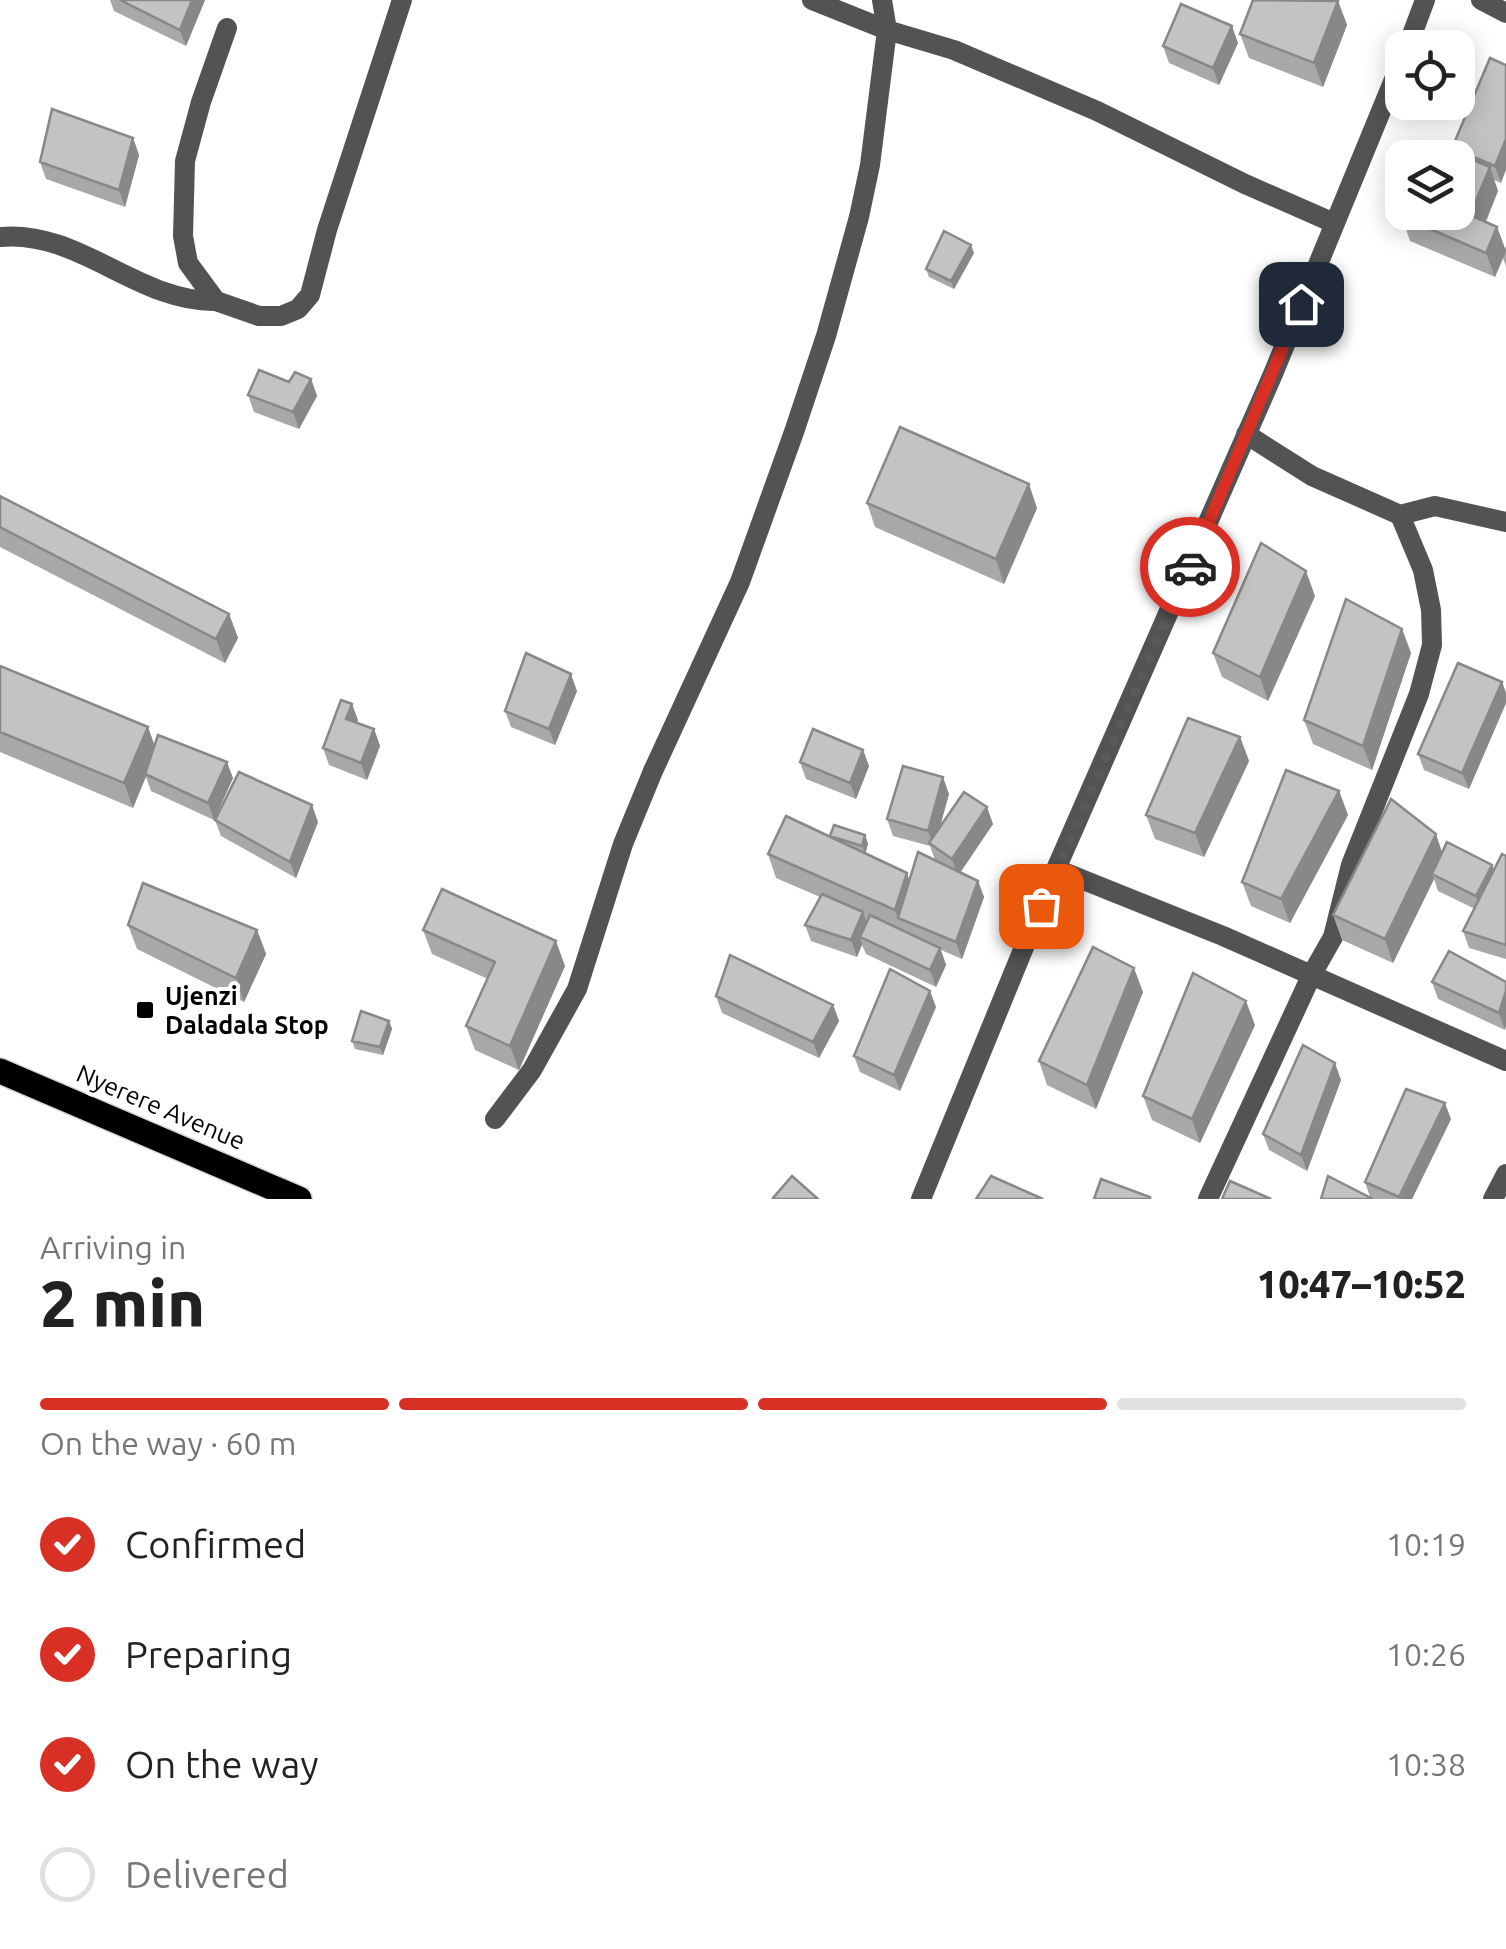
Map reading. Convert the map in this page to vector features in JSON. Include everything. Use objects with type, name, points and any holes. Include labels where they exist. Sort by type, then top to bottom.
[{"type":"main road","name":"Nyerere Avenue","points":[[0,1071],[299,1199]]},
{"type":"street","points":[[0,237],[25,234],[112,266],[169,295],[196,302],[216,301],[258,316],[281,316],[298,309],[310,295],[327,230],[402,0]]},
{"type":"street","points":[[812,0],[887,30],[954,50],[1098,111],[1334,224]]},
{"type":"street","points":[[495,1119],[532,1070],[576,989],[623,844],[652,771],[740,582],[794,432],[859,217],[887,30],[882,0]]},
{"type":"street","points":[[1414,30],[1425,0]]},
{"type":"street","points":[[1481,0],[1506,13]]},
{"type":"street","points":[[216,301],[188,263],[183,199],[185,160],[226,28]]},
{"type":"street","points":[[921,1199],[1056,869],[1246,434],[1385,101]]},
{"type":"street","points":[[1246,434],[1312,476],[1400,515],[1436,506],[1506,522]]},
{"type":"street","points":[[1208,1199],[1312,974],[1333,937],[1351,865],[1403,739],[1432,644],[1431,610],[1422,570],[1400,515]]},
{"type":"street","points":[[1056,869],[1312,974],[1506,1060]]},
{"type":"street","points":[[1492,1199],[1506,1174]]},
{"type":"building","points":[[120,0],[192,0],[180,30]]},
{"type":"building","points":[[1253,0],[1338,1],[1314,63],[1240,34]]},
{"type":"building","points":[[1181,4],[1232,26],[1213,68],[1163,46]]},
{"type":"building","points":[[1490,58],[1506,65],[1506,139],[1495,166],[1475,158],[1475,140],[1455,140],[1464,120],[1475,120],[1475,94]]},
{"type":"building","points":[[52,109],[133,138],[119,190],[40,162]]},
{"type":"building","points":[[1475,161],[1490,167],[1475,203]]},
{"type":"building","points":[[1475,217],[1497,227],[1486,253],[1432,230],[1475,230]]},
{"type":"building","points":[[944,231],[971,245],[951,281],[926,269]]},
{"type":"building","points":[[259,370],[289,382],[295,372],[311,379],[293,412],[248,395]]},
{"type":"building","points":[[900,427],[1029,484],[996,559],[867,503]]},
{"type":"building","points":[[0,496],[229,614],[216,639],[0,527]]},
{"type":"building","points":[[1261,543],[1306,571],[1260,677],[1213,653]]},
{"type":"building","points":[[1346,599],[1402,629],[1363,746],[1304,720]]},
{"type":"building","points":[[526,653],[571,674],[549,729],[505,711]]},
{"type":"building","points":[[1458,663],[1502,682],[1462,773],[1418,754]]},
{"type":"building","points":[[0,666],[148,727],[124,783],[0,732]]},
{"type":"building","points":[[341,700],[352,704],[346,719],[374,729],[361,763],[323,748]]},
{"type":"building","points":[[1188,718],[1240,737],[1195,833],[1146,815]]},
{"type":"building","points":[[813,729],[863,750],[850,783],[800,762]]},
{"type":"building","points":[[158,735],[227,762],[208,803],[145,774]]},
{"type":"building","points":[[903,766],[943,777],[928,831],[887,819]]},
{"type":"building","points":[[1286,770],[1339,791],[1281,899],[1242,882]]},
{"type":"building","points":[[239,772],[312,805],[290,862],[215,820]]},
{"type":"building","points":[[964,792],[987,807],[952,859],[929,843]]},
{"type":"building","points":[[1391,799],[1436,834],[1385,939],[1333,915]]},
{"type":"building","points":[[786,816],[907,873],[895,910],[768,854]]},
{"type":"building","points":[[834,825],[865,835],[862,846],[830,836]]},
{"type":"building","points":[[1447,842],[1492,865],[1476,896],[1432,874]]},
{"type":"building","points":[[918,852],[978,881],[956,942],[898,918]]},
{"type":"building","points":[[1502,854],[1506,856],[1506,945],[1463,931]]},
{"type":"building","points":[[143,883],[257,930],[236,978],[128,925]]},
{"type":"building","points":[[442,889],[556,941],[510,1046],[466,1026],[495,962],[423,930]]},
{"type":"building","points":[[822,894],[863,912],[851,940],[805,925]]},
{"type":"building","points":[[870,915],[940,948],[930,970],[860,937]]},
{"type":"building","points":[[1093,947],[1134,968],[1087,1085],[1039,1061]]},
{"type":"building","points":[[1449,951],[1506,982],[1499,1013],[1432,982]]},
{"type":"building","points":[[730,955],[833,1005],[813,1042],[716,996]]},
{"type":"building","points":[[890,969],[930,991],[894,1075],[854,1056]]},
{"type":"building","points":[[1193,973],[1246,1001],[1192,1119],[1143,1096]]},
{"type":"building","points":[[361,1011],[389,1021],[380,1047],[352,1041]]},
{"type":"building","points":[[1303,1045],[1335,1063],[1301,1155],[1263,1134]]},
{"type":"building","points":[[1406,1089],[1445,1103],[1399,1197],[1365,1182]]},
{"type":"building","points":[[792,1176],[818,1199],[774,1199]]},
{"type":"building","points":[[991,1176],[1043,1199],[976,1199]]},
{"type":"building","points":[[1328,1176],[1373,1199],[1321,1199]]},
{"type":"building","points":[[1101,1179],[1150,1197],[1150,1199],[1094,1199]]},
{"type":"building","points":[[1230,1181],[1271,1199],[1222,1199]]},
{"type":"way so far","points":[[1041,906],[1190,567]]},
{"type":"place","name":"Ujenzi Daladala Stop","points":[[145,1010]]},
{"type":"route","points":[[1190,567],[1301,304]]}]
